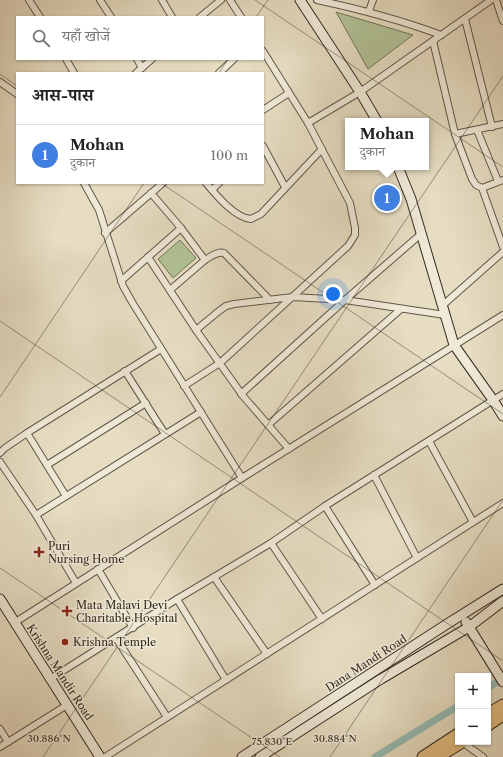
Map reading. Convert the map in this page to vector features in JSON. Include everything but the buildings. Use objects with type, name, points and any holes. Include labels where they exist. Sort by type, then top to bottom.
[{"type":"highway","points":[[491,712],[503,705]]},
{"type":"highway","points":[[491,723],[503,715]]},
{"type":"highway","points":[[423,757],[455,736]]},
{"type":"highway","points":[[438,757],[457,745]]},
{"type":"street","points":[[29,0],[39,16]]},
{"type":"street","points":[[100,0],[110,16]]},
{"type":"street","points":[[162,0],[171,16]]},
{"type":"street","points":[[201,16],[221,0]]},
{"type":"street","points":[[230,0],[240,16]]},
{"type":"street","points":[[300,0],[375,118]]},
{"type":"street","points":[[317,0],[369,12],[441,35]]},
{"type":"street","points":[[369,12],[373,0]]},
{"type":"street","points":[[308,123],[360,92],[491,0]]},
{"type":"street","points":[[496,0],[503,21]]},
{"type":"street","points":[[465,19],[492,127]]},
{"type":"street","points":[[433,42],[455,134],[472,179],[476,185],[482,188],[503,247]]},
{"type":"street","points":[[184,386],[220,363],[348,246],[355,235],[350,203],[308,123],[264,53]]},
{"type":"street","points":[[67,60],[73,72]]},
{"type":"street","points":[[138,60],[142,68]]},
{"type":"street","points":[[137,72],[151,60]]},
{"type":"street","points":[[220,72],[233,60]]},
{"type":"street","points":[[0,82],[16,93]]},
{"type":"street","points":[[264,109],[289,93]]},
{"type":"street","points":[[455,134],[503,124]]},
{"type":"street","points":[[477,130],[500,180],[482,188]]},
{"type":"street","points":[[264,148],[285,187]]},
{"type":"street","points":[[207,184],[215,195],[242,218],[251,219],[260,214],[322,149]]},
{"type":"street","points":[[399,170],[422,234],[454,345],[503,415]]},
{"type":"street","points":[[88,184],[99,210],[121,281],[132,302],[242,478]]},
{"type":"street","points":[[105,233],[163,184]]},
{"type":"street","points":[[212,190],[218,184]]},
{"type":"street","points":[[151,193],[181,228],[205,260]]},
{"type":"street","points":[[121,281],[181,228]]},
{"type":"street","points":[[241,394],[345,300],[422,234]]},
{"type":"street","points":[[170,290],[205,260],[220,252],[224,253],[270,300]]},
{"type":"street","points":[[442,305],[503,252]]},
{"type":"street","points":[[148,257],[196,330],[241,394],[289,449]]},
{"type":"street","points":[[196,330],[226,306],[293,297],[345,300],[446,315]]},
{"type":"street","points":[[268,425],[402,308]]},
{"type":"street","points":[[14,623],[503,315]]},
{"type":"street","points":[[0,453],[27,433],[161,349]]},
{"type":"street","points":[[125,371],[165,434]]},
{"type":"street","points":[[50,679],[177,599],[271,543],[325,506],[503,394]]},
{"type":"street","points":[[47,465],[146,403]]},
{"type":"street","points":[[36,515],[201,412]]},
{"type":"street","points":[[27,433],[66,496]]},
{"type":"street","points":[[428,441],[473,522]]},
{"type":"street","points":[[0,462],[36,515],[76,583]]},
{"type":"street","points":[[374,475],[417,558]]},
{"type":"street","points":[[105,757],[503,503]]},
{"type":"street","points":[[325,506],[375,584]]},
{"type":"street","points":[[271,543],[322,619]]},
{"type":"street","points":[[98,569],[133,628]]},
{"type":"street","points":[[214,577],[267,654]]},
{"type":"street","name":"Dana Mandi Road","points":[[242,757],[503,589]]},
{"type":"street","name":"Krishna Mandir Road","points":[[0,599],[100,757]]},
{"type":"street","points":[[177,599],[226,680]]},
{"type":"street","points":[[260,757],[381,679],[469,627],[503,601]]},
{"type":"street","points":[[462,616],[503,682]]},
{"type":"street","points":[[116,638],[167,717]]},
{"type":"street","points":[[0,747],[67,705]]},
{"type":"street","points":[[0,729],[8,742]]},
{"type":"street","points":[[466,745],[483,757]]},
{"type":"green space","points":[[336,12],[413,35],[368,69]]},
{"type":"green space","points":[[180,240],[196,258],[173,278],[158,259]]},
{"type":"waterway","points":[[491,686],[503,678]]},
{"type":"waterway","points":[[375,757],[455,708]]},
{"type":"place","name":"Mohan","points":[[387,198]]},
{"type":"place","name":"Puri Nursing Home","points":[[39,552]]},
{"type":"place","name":"Mata Malavi Devi Charitable Hospital","points":[[67,611]]},
{"type":"place","name":"Krishna Temple","points":[[65,642]]}]
